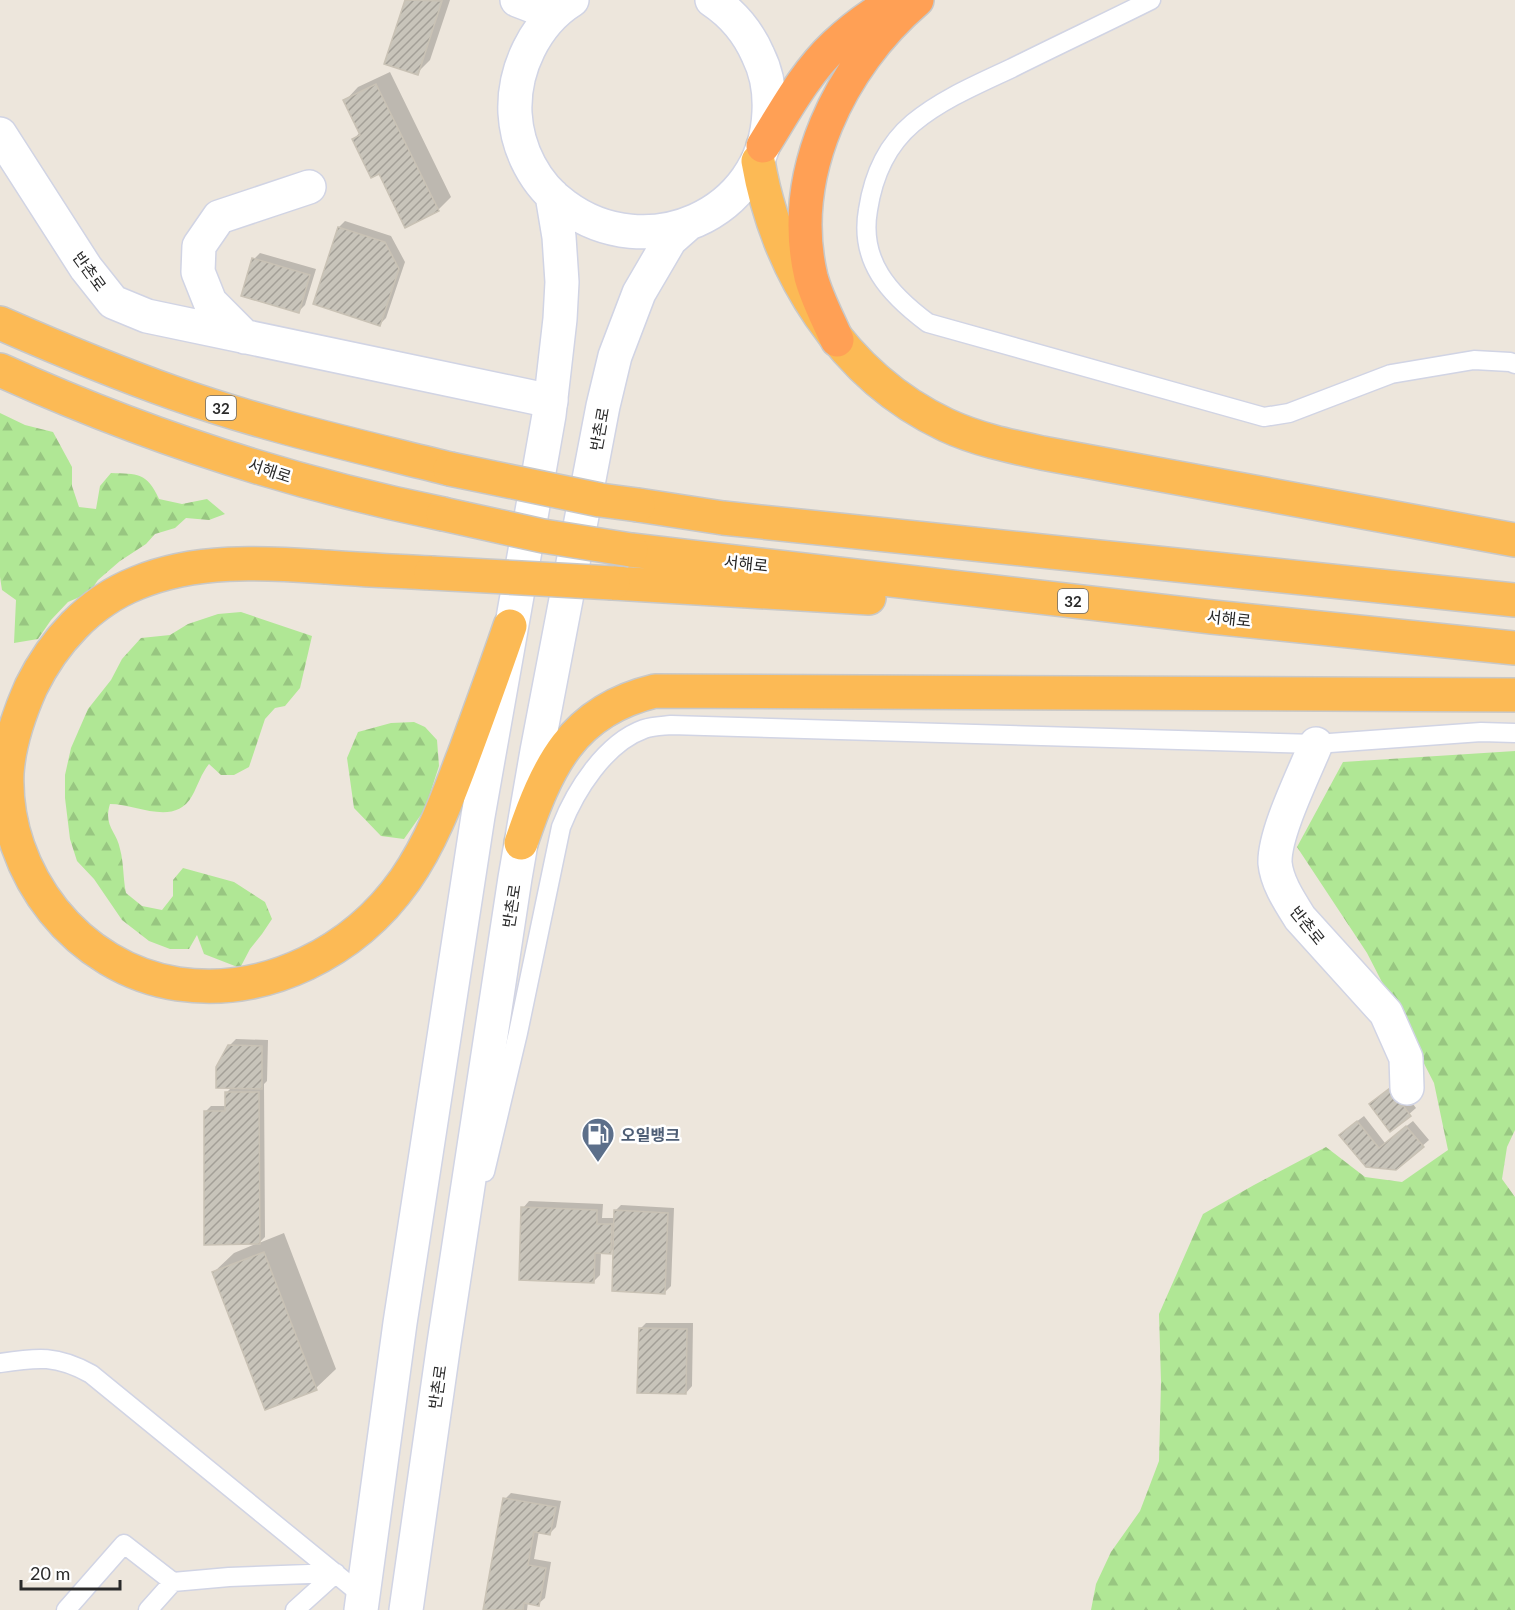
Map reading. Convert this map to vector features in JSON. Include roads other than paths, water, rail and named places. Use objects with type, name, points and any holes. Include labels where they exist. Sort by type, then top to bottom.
[{"type":"highway","points":[[896,0],[849,33],[825,56],[800,87],[760,154],[767,204],[796,278],[837,340],[889,390],[944,424],[964,433],[1042,453],[1515,540]]},
{"type":"highway","points":[[837,340],[814,286],[808,258],[807,200],[814,158],[833,111],[867,51],[917,0]]},
{"type":"highway","name":"32","points":[[0,323],[66,352],[175,393],[273,423],[450,469],[589,497],[779,524],[1515,600]]},
{"type":"highway","name":"서해로","points":[[0,370],[71,402],[297,479],[543,536],[631,550],[1212,617],[1515,648]]},
{"type":"highway","points":[[510,626],[448,796],[427,843],[405,880],[371,920],[346,942],[315,961],[260,979],[220,986],[177,984],[153,978],[116,963],[81,939],[57,915],[35,886],[19,852],[10,819],[7,772],[14,733],[31,687],[50,654],[81,618],[134,583],[182,569],[211,565],[272,564],[1212,617]]},
{"type":"highway","points":[[521,843],[545,781],[566,746],[580,730],[607,708],[638,695],[656,691],[1515,695]]},
{"type":"main road","name":"반촌로","points":[[544,2],[548,21],[532,43],[518,78],[516,116],[524,153],[536,176],[552,195],[579,216],[609,229],[643,233],[665,231],[687,225],[709,214],[728,200],[745,181],[760,154],[768,128],[770,95],[765,70],[740,24],[712,0]]},
{"type":"main road","name":"반촌로","points":[[0,134],[86,268],[113,302],[147,316],[551,401]]},
{"type":"main road","points":[[245,337],[210,302],[198,272],[199,246],[219,217],[309,187]]},
{"type":"main road","name":"반촌로","points":[[362,1603],[403,1300],[475,840],[510,626],[551,401],[562,282],[559,237],[552,195]]},
{"type":"main road","name":"반촌로","points":[[405,1610],[521,843],[611,371],[639,293],[670,240],[687,225]]},
{"type":"main road","name":"반촌로","points":[[1316,744],[1278,837],[1275,864],[1281,884],[1300,918],[1386,1013],[1406,1058],[1407,1088]]},
{"type":"lane","points":[[1151,0],[950,98],[912,124],[884,158],[870,193],[866,221],[869,255],[884,283],[904,305],[928,322],[1264,417],[1289,413],[1391,374],[1474,360],[1515,364]]},
{"type":"lane","points":[[444,1342],[514,1049],[561,826],[574,798],[592,771],[629,737],[642,730],[671,725],[1316,744],[1481,732],[1515,734]]},
{"type":"lane","name":"반촌로","points":[[0,1363],[41,1358],[61,1360],[91,1374],[336,1573],[362,1603]]},
{"type":"lane","points":[[66,1610],[124,1544],[173,1582],[229,1577],[336,1573]]},
{"type":"lane","points":[[295,1610],[336,1573]]},
{"type":"lane","points":[[148,1610],[173,1582]]},
{"type":"place","name":"오일뱅크","points":[[598,1163]]}]
